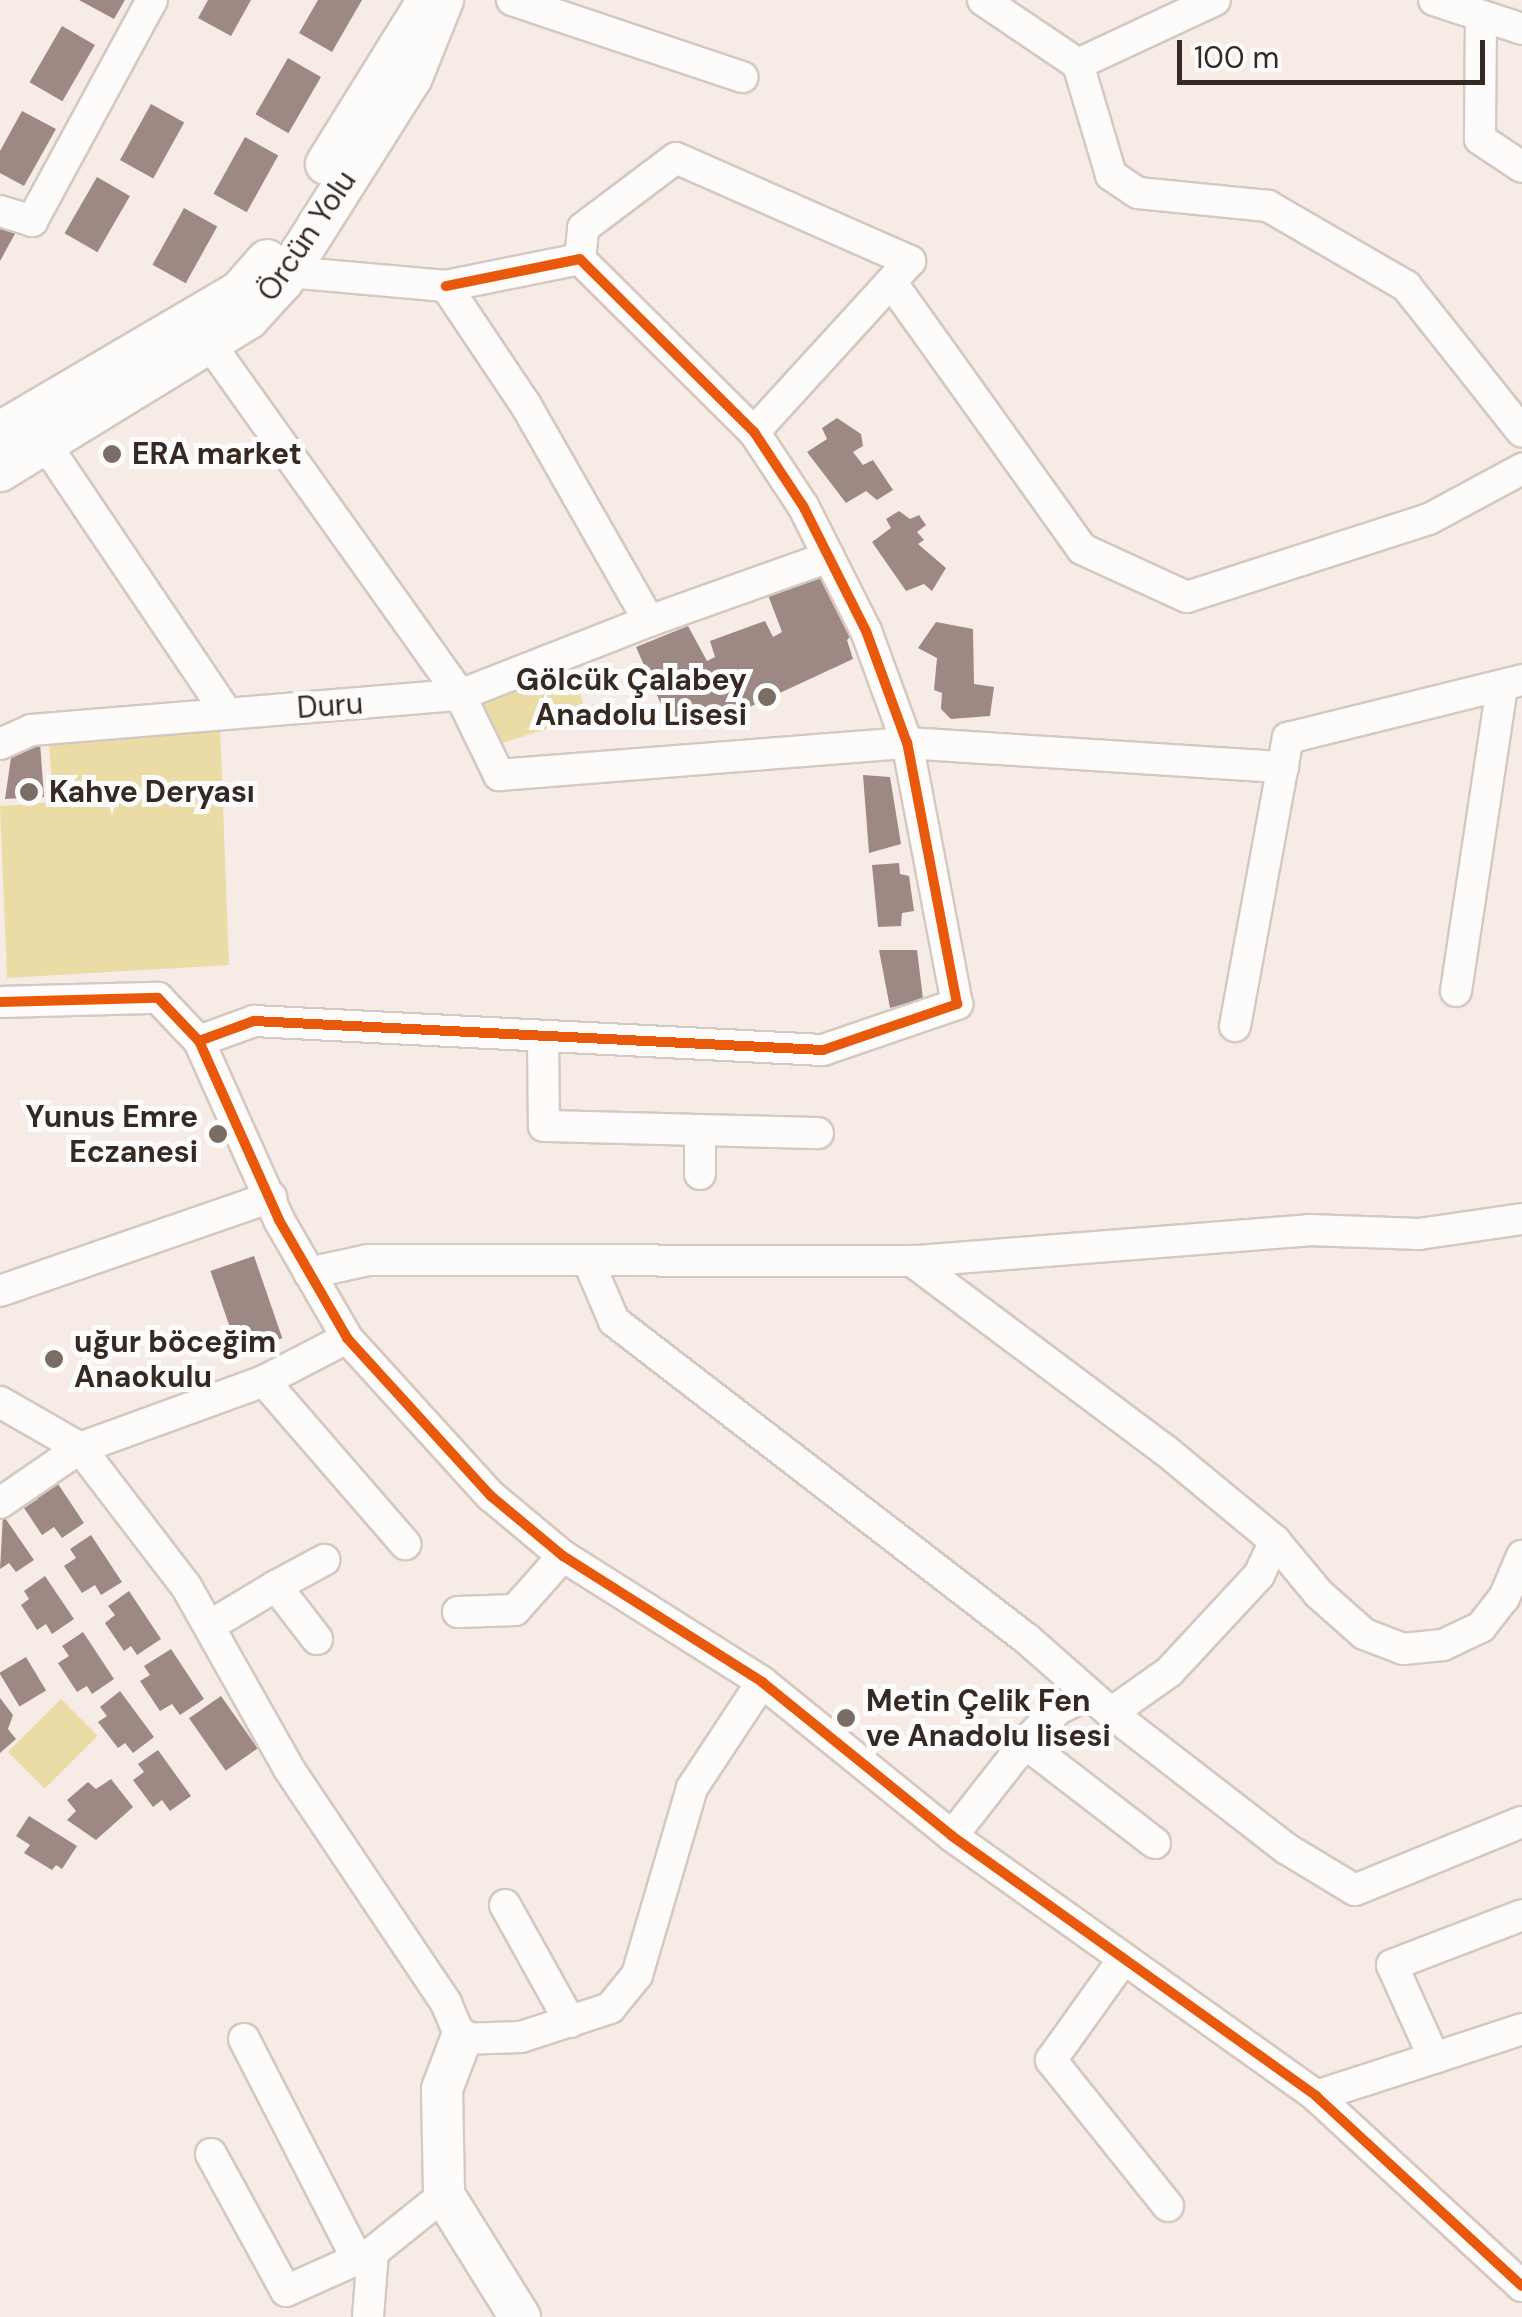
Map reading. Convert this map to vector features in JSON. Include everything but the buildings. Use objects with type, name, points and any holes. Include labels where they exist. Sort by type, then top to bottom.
[{"type":"main road","name":"Örcün Yolu","points":[[0,432],[253,279],[409,24],[432,0]]},
{"type":"main road","name":"Örcün Yolu","points":[[0,471],[212,347],[248,319],[288,272],[412,77],[443,0]]},
{"type":"main road","points":[[461,2038],[442,2089],[444,2195],[520,2317]]},
{"type":"street","points":[[0,211],[32,221],[152,0]]},
{"type":"street","points":[[512,0],[742,77]]},
{"type":"street","points":[[983,0],[1078,64],[1111,174],[1138,193],[1268,206],[1406,286],[1522,432]]},
{"type":"street","points":[[1078,64],[1215,0]]},
{"type":"street","points":[[1434,0],[1522,29]]},
{"type":"street","points":[[1481,16],[1480,139],[1522,167]]},
{"type":"street","points":[[580,259],[583,228],[676,158],[910,262],[754,432]]},
{"type":"street","points":[[288,272],[446,286],[580,259]]},
{"type":"street","points":[[199,1041],[254,1021],[823,1050],[957,1004],[906,743],[866,631],[830,557],[754,432],[580,259]]},
{"type":"street","points":[[891,282],[1082,549],[1186,597],[1429,519],[1522,468]]},
{"type":"street","points":[[446,286],[525,404],[649,621]]},
{"type":"street","points":[[212,347],[460,695],[500,776],[906,743],[1283,767]]},
{"type":"street","points":[[46,445],[228,713]]},
{"type":"street","name":"Duru","points":[[0,744],[31,730],[460,695],[649,621],[830,557]]},
{"type":"street","points":[[1235,1026],[1288,738],[1512,683],[1456,991]]},
{"type":"street","points":[[0,1002],[158,998],[199,1041],[271,1197],[348,1338],[492,1496],[564,1556],[762,1682],[952,1836],[1316,2096],[1522,2286]]},
{"type":"street","points":[[544,1036],[544,1126],[818,1133]]},
{"type":"street","points":[[700,1130],[700,1174]]},
{"type":"street","points":[[0,1291],[271,1197]]},
{"type":"street","points":[[309,1272],[368,1260],[590,1265],[912,1261],[1309,1230],[1419,1234],[1522,1218]]},
{"type":"street","points":[[912,1261],[1165,1450],[1275,1541],[1364,1634],[1404,1649],[1443,1645],[1482,1627],[1504,1598],[1522,1556]]},
{"type":"street","points":[[590,1265],[614,1321],[1027,1639],[1099,1704],[1288,1848],[1355,1890],[1522,1822]]},
{"type":"street","points":[[0,1503],[80,1448],[264,1381],[348,1338]]},
{"type":"street","points":[[0,1377],[8,1405],[80,1448],[211,1625],[289,1768],[446,2003],[461,2038],[522,2037],[610,2008],[638,1974],[692,1788],[762,1682]]},
{"type":"street","points":[[264,1381],[405,1544]]},
{"type":"street","points":[[952,1836],[1024,1742],[1058,1709],[1099,1704],[1169,1672],[1258,1575],[1275,1541]]},
{"type":"street","points":[[458,1612],[515,1610],[564,1556]]},
{"type":"street","points":[[211,1625],[324,1560]]},
{"type":"street","points":[[276,1586],[317,1639]]},
{"type":"street","points":[[1024,1742],[1154,1843]]},
{"type":"street","points":[[506,1905],[570,2022]]},
{"type":"street","points":[[1434,2058],[1392,1965],[1522,1915]]},
{"type":"street","points":[[1122,1961],[1051,2060],[1168,2206]]},
{"type":"street","points":[[1316,2096],[1522,2029]]},
{"type":"street","points":[[244,2039],[366,2256],[368,2317]]},
{"type":"street","points":[[211,2154],[286,2291],[366,2256],[444,2195]]},
{"type":"shaded area","points":[[571,666],[587,715],[493,746],[477,697]]},
{"type":"shaded area","points":[[220,725],[229,965],[7,978],[0,806],[54,802],[49,746]]},
{"type":"shaded area","points":[[61,1699],[98,1736],[45,1789],[8,1752]]},
{"type":"cycle path","points":[[199,1041],[254,1021],[823,1050],[957,1004],[907,743],[866,631],[803,506],[754,432],[580,259],[446,286]]},
{"type":"cycle path","points":[[0,1002],[158,998],[199,1041],[279,1220],[347,1338],[491,1496],[563,1556],[762,1682],[952,1836],[1316,2096],[1522,2286]]},
{"type":"place","name":"ERA market","points":[[112,454]]},
{"type":"place","name":"Gölcük Çalabey Anadolu Lisesi","points":[[767,697]]},
{"type":"place","name":"Kahve Deryası","points":[[29,792]]},
{"type":"place","name":"Yunus Emre Eczanesi","points":[[218,1134]]},
{"type":"place","name":"uğur böceğim Anaokulu","points":[[54,1359]]},
{"type":"place","name":"Metin Çelik Fen ve Anadolu lisesi","points":[[846,1718]]}]
